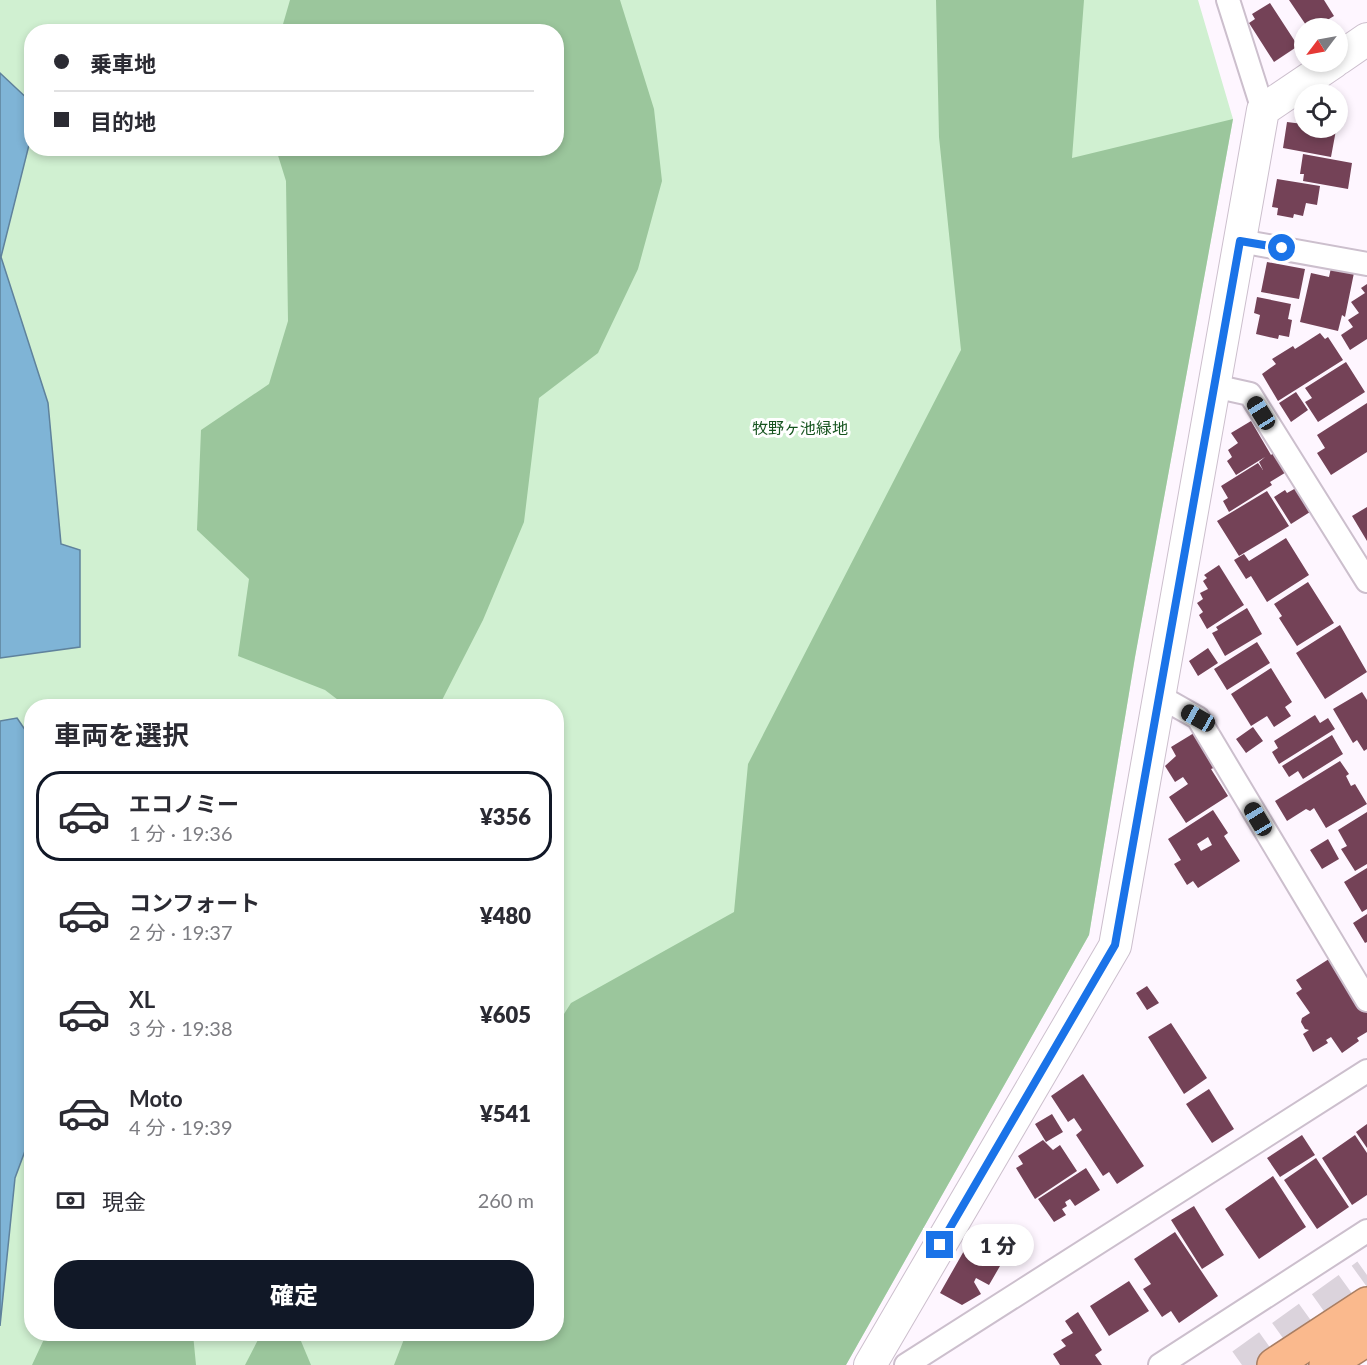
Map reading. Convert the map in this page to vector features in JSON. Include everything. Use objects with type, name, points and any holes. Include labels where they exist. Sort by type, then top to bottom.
[{"type":"highway","points":[[1274,1365],[1367,1304]]},
{"type":"highway","points":[[1326,1365],[1367,1339]]},
{"type":"street","points":[[870,1365],[1115,945],[1263,110],[1228,0]]},
{"type":"street","points":[[1348,52],[1367,39]]},
{"type":"street","points":[[1263,110],[1319,72]]},
{"type":"street","points":[[1240,241],[1367,264]]},
{"type":"street","points":[[1214,386],[1250,394],[1367,581]]},
{"type":"street","points":[[1159,696],[1198,718],[1367,1000]]},
{"type":"street","points":[[906,1365],[1367,1071]]},
{"type":"street","points":[[1160,1365],[1367,1231]]},
{"type":"green space","name":"牧野ヶ池緑地","points":[[0,0],[1198,0],[1233,119],[1135,657],[1089,935],[846,1365],[0,1365]]},
{"type":"green space","points":[[290,0],[620,0],[654,109],[662,181],[638,269],[598,353],[539,398],[524,522],[483,620],[443,699],[337,699],[325,690],[238,656],[249,579],[197,530],[201,430],[269,384],[288,321],[286,181],[278,156],[564,156],[564,24],[283,24]]},
{"type":"green space","points":[[936,0],[1084,0],[1072,158],[1233,119],[1135,657],[1089,935],[846,1365],[394,1365],[403,1341],[564,1341],[564,1014],[571,1003],[734,912],[748,764],[961,350],[939,137]]},
{"type":"green space","points":[[43,1341],[194,1341],[196,1365],[32,1365]]},
{"type":"green space","points":[[257,1341],[301,1341],[311,1365],[245,1365]]},
{"type":"water","points":[[0,73],[24,96],[24,156],[26,156],[1,257],[48,403],[61,544],[80,550],[80,647],[0,658]]},
{"type":"water","points":[[17,718],[24,728],[24,1154],[15,1178],[0,1326],[0,721]]},
{"type":"building","points":[[1289,0],[1324,0],[1334,16],[1331,18],[1301,18]]},
{"type":"building","points":[[1270,3],[1294,40],[1294,49],[1274,62],[1249,23],[1255,19],[1252,14]]},
{"type":"building","points":[[1287,122],[1294,123],[1294,138],[1335,138],[1331,157],[1283,148]]},
{"type":"building","points":[[1303,154],[1352,163],[1348,189],[1303,181],[1304,174],[1300,174]]},
{"type":"building","points":[[1277,179],[1320,186],[1317,205],[1306,203],[1303,216],[1294,214],[1293,218],[1277,215],[1278,208],[1272,207]]},
{"type":"building","points":[[1333,259],[1356,263],[1345,317],[1342,315],[1338,331],[1300,322],[1311,273],[1329,277]]},
{"type":"building","points":[[1267,262],[1305,269],[1299,299],[1261,292]]},
{"type":"building","points":[[1367,284],[1367,339],[1350,350],[1341,335],[1353,327],[1348,320],[1359,313],[1351,302],[1365,293],[1361,288]]},
{"type":"building","points":[[1257,297],[1291,304],[1288,319],[1292,320],[1289,337],[1279,335],[1278,339],[1256,334],[1260,315],[1254,313]]},
{"type":"building","points":[[1320,333],[1325,339],[1328,337],[1343,360],[1278,401],[1262,374],[1276,364],[1272,359],[1293,346],[1295,349]]},
{"type":"building","points":[[1346,362],[1365,392],[1318,422],[1305,402],[1312,398],[1305,388]]},
{"type":"building","points":[[1296,392],[1308,410],[1291,422],[1279,403]]},
{"type":"building","points":[[1367,403],[1367,452],[1331,475],[1317,453],[1325,448],[1317,435]]},
{"type":"building","points":[[1251,421],[1271,455],[1276,451],[1288,471],[1270,482],[1272,485],[1229,512],[1223,501],[1228,498],[1221,486],[1258,463],[1263,470],[1259,462],[1265,457],[1236,475],[1227,461],[1232,457],[1228,450],[1238,443],[1231,433]]},
{"type":"building","points":[[1296,488],[1310,512],[1291,524],[1274,497],[1285,490],[1287,493]]},
{"type":"building","points":[[1267,491],[1289,526],[1239,556],[1217,521]]},
{"type":"building","points":[[1367,507],[1367,541],[1352,516]]},
{"type":"building","points":[[1286,538],[1309,575],[1267,602],[1251,576],[1246,579],[1234,560],[1244,554],[1249,561]]},
{"type":"building","points":[[1219,565],[1244,605],[1207,629],[1199,615],[1203,612],[1197,603],[1203,599],[1200,593],[1208,589],[1203,581],[1207,578],[1204,575]]},
{"type":"building","points":[[1308,582],[1334,623],[1297,646],[1279,618],[1282,616],[1274,604]]},
{"type":"building","points":[[1247,608],[1262,634],[1225,656],[1212,633],[1218,630],[1216,627]]},
{"type":"building","points":[[1340,625],[1367,672],[1325,699],[1296,653]]},
{"type":"building","points":[[1257,642],[1270,663],[1227,690],[1214,669]]},
{"type":"building","points":[[1208,648],[1218,663],[1198,676],[1189,661]]},
{"type":"building","points":[[1271,668],[1292,702],[1285,707],[1291,716],[1274,727],[1267,716],[1251,726],[1231,694]]},
{"type":"building","points":[[1362,692],[1367,700],[1367,749],[1364,751],[1357,740],[1353,743],[1333,709]]},
{"type":"building","points":[[1315,715],[1320,723],[1328,718],[1335,729],[1279,764],[1272,752],[1278,748],[1274,741]]},
{"type":"building","points":[[1253,727],[1263,741],[1246,753],[1236,739]]},
{"type":"building","points":[[1194,733],[1216,767],[1211,769],[1228,796],[1186,823],[1169,797],[1188,784],[1183,777],[1175,782],[1165,766],[1176,756],[1171,747]]},
{"type":"building","points":[[1332,735],[1343,754],[1303,779],[1298,771],[1289,777],[1282,766]]},
{"type":"building","points":[[1340,761],[1349,774],[1346,776],[1351,786],[1355,784],[1367,804],[1326,828],[1314,808],[1310,811],[1306,809],[1287,821],[1275,801]]},
{"type":"building","points":[[1213,810],[1228,833],[1224,836],[1240,861],[1198,888],[1193,881],[1187,885],[1174,864],[1181,860],[1168,839]],"holes":[[[1208,837],[1212,845],[1201,851],[1197,844]]]},
{"type":"building","points":[[1367,812],[1367,864],[1355,871],[1341,849],[1347,846],[1338,830]]},
{"type":"building","points":[[1328,839],[1339,859],[1322,869],[1310,850]]},
{"type":"building","points":[[1367,868],[1367,909],[1362,912],[1344,882]]},
{"type":"building","points":[[1367,914],[1367,942],[1365,943],[1353,923]]},
{"type":"building","points":[[1332,957],[1367,1010],[1367,1032],[1357,1038],[1359,1041],[1342,1053],[1331,1037],[1326,1040],[1328,1043],[1313,1052],[1303,1034],[1309,1030],[1305,1029],[1301,1022],[1302,1018],[1310,1013],[1296,993],[1302,989],[1296,980]]},
{"type":"building","points":[[1147,986],[1159,1003],[1147,1010],[1136,993]]},
{"type":"building","points":[[1171,1023],[1207,1078],[1184,1094],[1148,1037]]},
{"type":"building","points":[[1083,1074],[1144,1166],[1117,1184],[1109,1172],[1103,1176],[1076,1135],[1082,1130],[1074,1118],[1068,1122],[1051,1096]]},
{"type":"building","points":[[1209,1089],[1234,1129],[1212,1143],[1186,1104]]},
{"type":"building","points":[[1052,1114],[1063,1132],[1046,1142],[1035,1124]]},
{"type":"building","points":[[1367,1124],[1367,1148],[1356,1132]]},
{"type":"building","points":[[1302,1135],[1315,1155],[1280,1177],[1267,1158]]},
{"type":"building","points":[[1355,1135],[1367,1153],[1367,1195],[1352,1205],[1322,1158]]},
{"type":"building","points":[[1043,1140],[1053,1150],[1060,1145],[1077,1171],[1035,1199],[1016,1168],[1023,1164],[1018,1156]]},
{"type":"building","points":[[1316,1158],[1349,1207],[1317,1229],[1284,1180]]},
{"type":"building","points":[[1086,1168],[1100,1190],[1075,1206],[1070,1199],[1065,1202],[1067,1206],[1062,1209],[1066,1215],[1054,1222],[1038,1199]]},
{"type":"building","points":[[1273,1176],[1306,1227],[1259,1259],[1225,1209]]},
{"type":"building","points":[[1194,1206],[1224,1255],[1202,1269],[1171,1220]]},
{"type":"building","points":[[1175,1232],[1218,1296],[1179,1323],[1171,1311],[1162,1317],[1143,1289],[1151,1284],[1134,1259]]},
{"type":"building","points":[[969,1242],[989,1254],[986,1259],[1000,1266],[989,1285],[976,1278],[974,1282],[981,1294],[962,1305],[940,1293]]},
{"type":"building","points":[[1129,1281],[1149,1311],[1109,1336],[1090,1306]]},
{"type":"building","points":[[1078,1312],[1102,1350],[1095,1355],[1102,1365],[1060,1365],[1053,1354],[1066,1346],[1061,1340],[1073,1333],[1065,1321]]},
{"type":"tunnel","points":[[1242,1365],[1367,1275]]},
{"type":"route","points":[[940,1245],[1115,945],[1240,241],[1282,248]]}]
